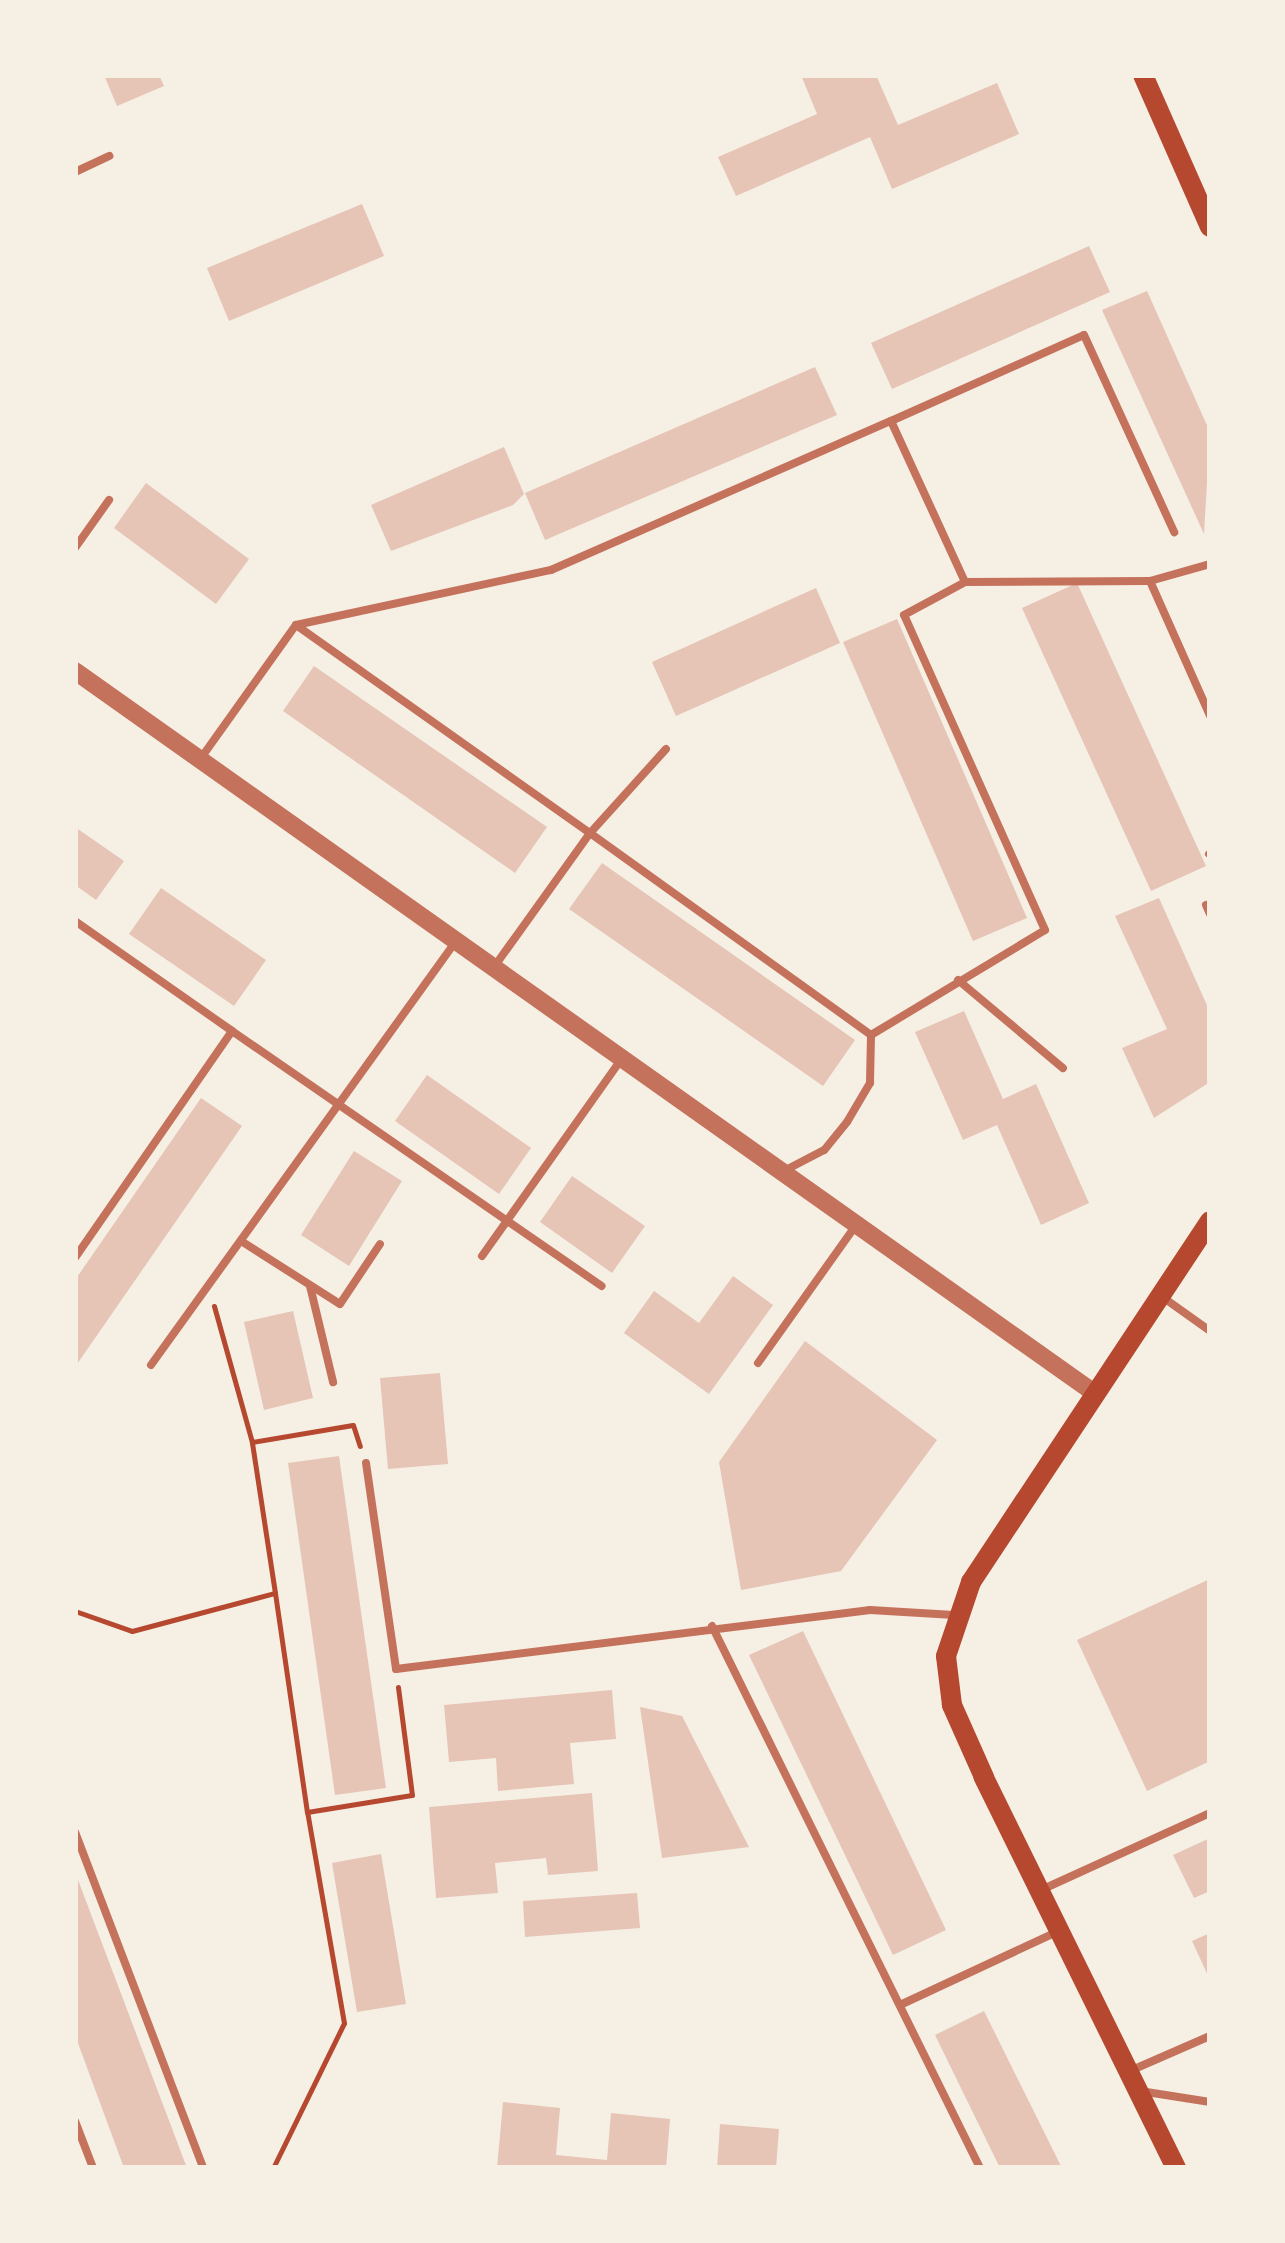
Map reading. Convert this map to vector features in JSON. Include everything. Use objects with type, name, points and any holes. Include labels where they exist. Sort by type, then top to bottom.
[{"type":"main road","points":[[1143,75],[1210,227]]},
{"type":"main road","points":[[1176,2168],[952,1705],[954,1615],[1093,1392],[1210,1221]]},
{"type":"street","points":[[75,671],[1093,1392]]},
{"type":"lane","points":[[75,172],[109,156]]},
{"type":"lane","points":[[200,759],[296,625],[550,570],[1084,335],[1174,532]]},
{"type":"lane","points":[[890,421],[965,582]]},
{"type":"lane","points":[[75,548],[109,500]]},
{"type":"lane","points":[[871,1036],[1044,930],[904,615],[965,582],[1150,581],[1210,564]]},
{"type":"lane","points":[[1150,581],[1210,716]]},
{"type":"lane","points":[[296,625],[871,1036]]},
{"type":"lane","points":[[494,968],[590,833],[666,749]]},
{"type":"lane","points":[[75,921],[601,1286]]},
{"type":"lane","points":[[151,1365],[456,941]]},
{"type":"lane","points":[[958,980],[1063,1068]]},
{"type":"lane","points":[[75,1258],[232,1031]]},
{"type":"lane","points":[[782,1172],[824,1150],[847,1122],[870,1083],[871,1036]]},
{"type":"lane","points":[[482,1256],[622,1058]]},
{"type":"lane","points":[[758,1363],[856,1225]]},
{"type":"lane","points":[[241,1241],[340,1304],[380,1244]]},
{"type":"lane","points":[[310,1286],[333,1382]]},
{"type":"lane","points":[[1159,1295],[1210,1331]]},
{"type":"lane","points":[[366,1463],[396,1669],[712,1626],[870,1610],[954,1615]]},
{"type":"lane","points":[[712,1626],[980,2168]]},
{"type":"lane","points":[[1040,1890],[1210,1813]]},
{"type":"lane","points":[[75,1832],[203,2168]]},
{"type":"lane","points":[[75,1862],[85,1859]]},
{"type":"lane","points":[[900,2005],[1060,1930]]},
{"type":"lane","points":[[1129,2072],[1210,2036]]},
{"type":"lane","points":[[1138,2091],[1210,2102]]},
{"type":"lane","points":[[75,2122],[92,2168]]},
{"type":"path","points":[[208,1286],[252,1442],[307,1812],[344,2024],[273,2168]]},
{"type":"path","points":[[252,1442],[353,1425],[366,1463]]},
{"type":"path","points":[[75,1611],[132,1631],[274,1593]]},
{"type":"path","points":[[307,1812],[412,1795],[396,1669]]},
{"type":"building","points":[[104,75],[159,75],[164,86],[117,106]]},
{"type":"building","points":[[801,75],[876,75],[898,125],[997,83],[1019,134],[892,189],[870,137],[736,196],[718,157],[817,114]]},
{"type":"building","points":[[362,204],[384,256],[229,321],[207,268]]},
{"type":"building","points":[[1089,246],[1110,292],[892,389],[871,343]]},
{"type":"building","points":[[1147,291],[1210,432],[1204,534],[1102,310]]},
{"type":"building","points":[[815,367],[837,415],[545,540],[525,493]]},
{"type":"building","points":[[504,447],[524,494],[513,505],[391,551],[371,505]]},
{"type":"building","points":[[146,483],[249,559],[216,604],[114,528]]},
{"type":"building","points":[[1077,583],[1206,866],[1151,891],[1022,608]]},
{"type":"building","points":[[816,588],[840,643],[676,716],[652,662]]},
{"type":"building","points":[[897,619],[1027,918],[973,941],[843,642]]},
{"type":"building","points":[[314,666],[547,827],[515,873],[283,711]]},
{"type":"building","points":[[75,827],[124,861],[96,900],[75,885]]},
{"type":"building","points":[[602,863],[855,1040],[823,1086],[569,909]]},
{"type":"building","points":[[161,888],[266,960],[234,1006],[129,934]]},
{"type":"building","points":[[1159,898],[1210,1012],[1210,1082],[1154,1118],[1122,1048],[1167,1029],[1115,916]]},
{"type":"building","points":[[964,1011],[1003,1099],[1036,1084],[1089,1203],[1041,1225],[997,1125],[963,1140],[915,1032]]},
{"type":"building","points":[[427,1075],[531,1148],[499,1194],[395,1121]]},
{"type":"building","points":[[201,1098],[242,1126],[75,1367],[75,1280]]},
{"type":"building","points":[[354,1151],[402,1181],[349,1266],[301,1235]]},
{"type":"building","points":[[572,1176],[645,1226],[612,1273],[540,1222]]},
{"type":"building","points":[[733,1276],[773,1305],[709,1394],[624,1333],[654,1291],[699,1323]]},
{"type":"building","points":[[293,1311],[313,1398],[264,1410],[244,1322]]},
{"type":"building","points":[[805,1341],[937,1440],[841,1571],[741,1590],[719,1462]]},
{"type":"building","points":[[440,1373],[448,1464],[388,1469],[380,1378]]},
{"type":"building","points":[[339,1456],[386,1788],[335,1795],[288,1463]]},
{"type":"building","points":[[1210,1579],[1210,1761],[1147,1791],[1077,1640]]},
{"type":"building","points":[[803,1631],[946,1930],[893,1955],[749,1655]]},
{"type":"building","points":[[612,1690],[616,1739],[570,1743],[574,1784],[498,1791],[496,1758],[449,1762],[444,1705]]},
{"type":"building","points":[[640,1707],[682,1716],[749,1847],[662,1858]]},
{"type":"building","points":[[592,1793],[598,1871],[548,1875],[546,1858],[495,1863],[498,1893],[436,1898],[429,1807]]},
{"type":"building","points":[[1210,1838],[1210,1891],[1194,1898],[1173,1855]]},
{"type":"building","points":[[381,1854],[406,2004],[357,2012],[332,1863]]},
{"type":"building","points":[[75,1872],[187,2168],[124,2168],[75,2035]]},
{"type":"building","points":[[637,1893],[640,1928],[525,1937],[523,1901]]},
{"type":"building","points":[[1210,1933],[1210,1980],[1192,1941]]},
{"type":"building","points":[[984,2011],[1062,2168],[1000,2168],[935,2035]]},
{"type":"building","points":[[503,2102],[560,2108],[556,2155],[607,2160],[611,2113],[670,2119],[666,2168],[497,2168]]},
{"type":"building","points":[[720,2124],[779,2129],[776,2168],[717,2168]]}]
